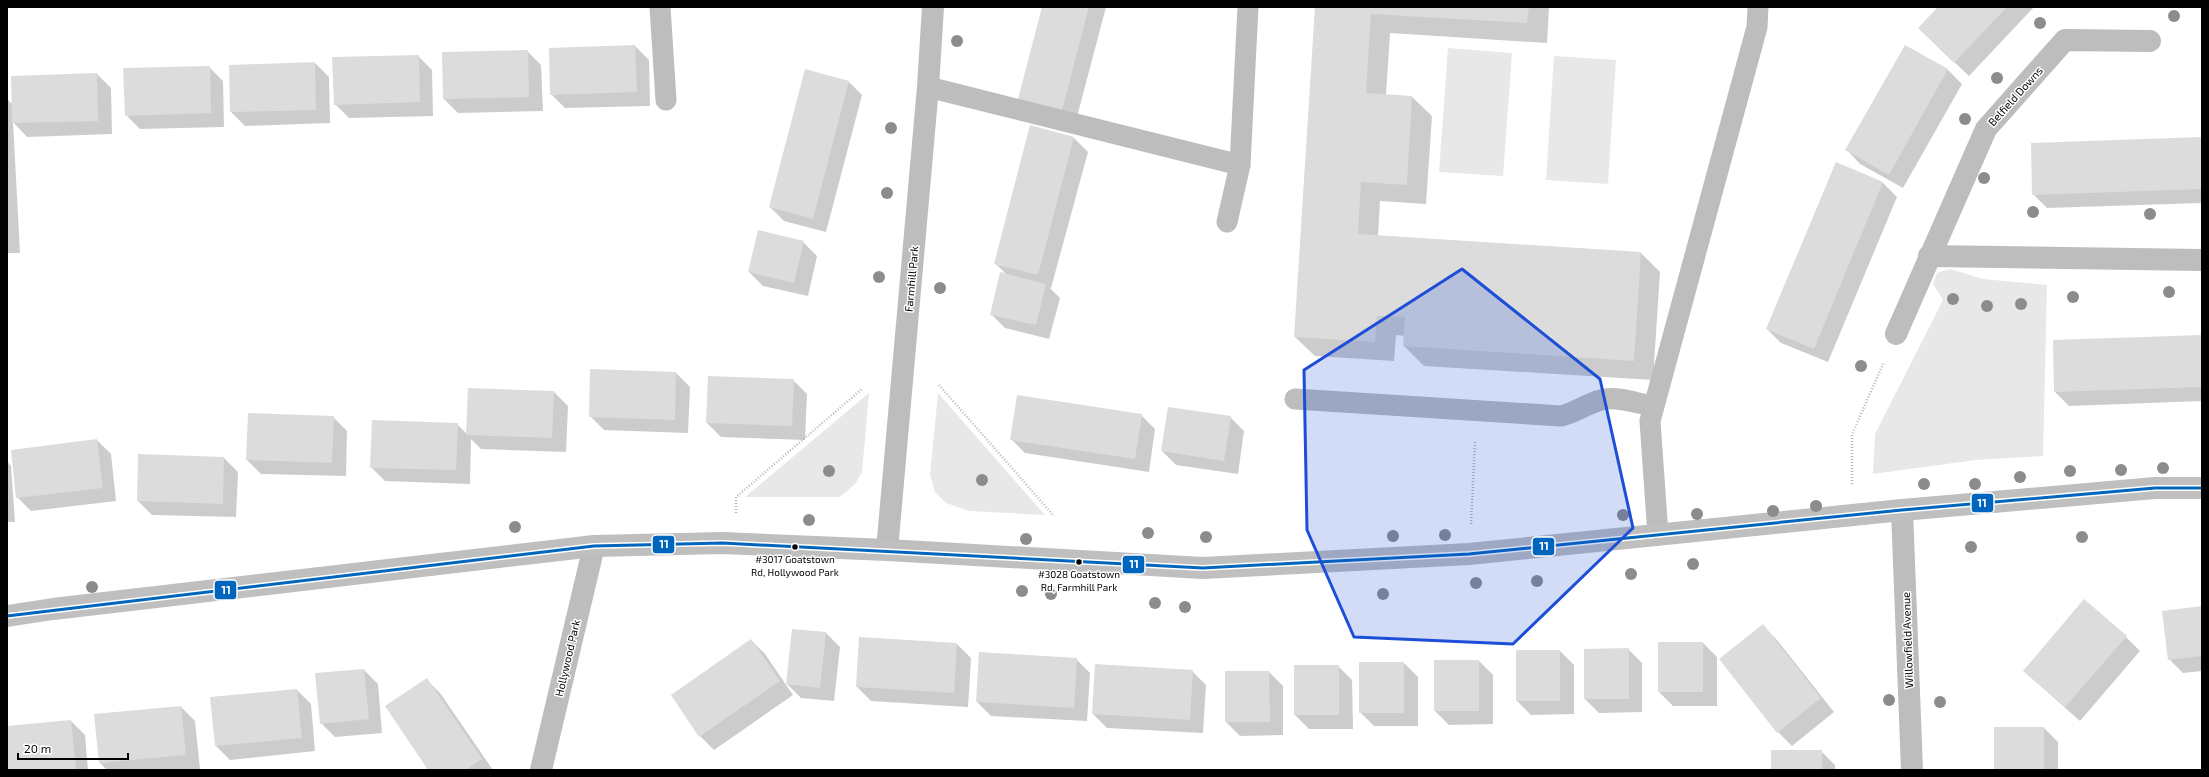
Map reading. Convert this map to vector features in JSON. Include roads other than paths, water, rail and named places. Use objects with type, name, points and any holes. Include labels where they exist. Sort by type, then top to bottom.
[{"type":"main road","points":[[7,616],[53,609],[594,546],[736,544],[887,550],[1203,568],[1469,554],[1902,510],[2155,488],[2202,488]]},
{"type":"street","name":"Farmhill Park","points":[[887,550],[928,87],[933,7]]},
{"type":"street","name":"Belfield Downs","points":[[1896,334],[1986,129],[2065,40],[2150,41]]},
{"type":"street","points":[[1929,256],[2202,260]]},
{"type":"street","name":"Willowfield Avenue","points":[[1902,510],[1912,770]]},
{"type":"street","name":"Hollywood Park","points":[[541,770],[594,546]]},
{"type":"lane","points":[[660,7],[666,100]]},
{"type":"lane","points":[[1227,222],[1240,165],[1248,7]]},
{"type":"lane","points":[[1658,535],[1650,421],[1757,27],[1758,7]]},
{"type":"lane","points":[[928,87],[1240,165]]},
{"type":"lane","points":[[1295,399],[1561,416],[1572,414],[1602,399],[1611,398],[1653,406]]},
{"type":"place","name":"#3017 Goatstown Rd, Hollywood Park","points":[[795,547]]},
{"type":"place","name":"#3028 Goatstown Rd, Farmhill Park","points":[[1079,562]]}]
